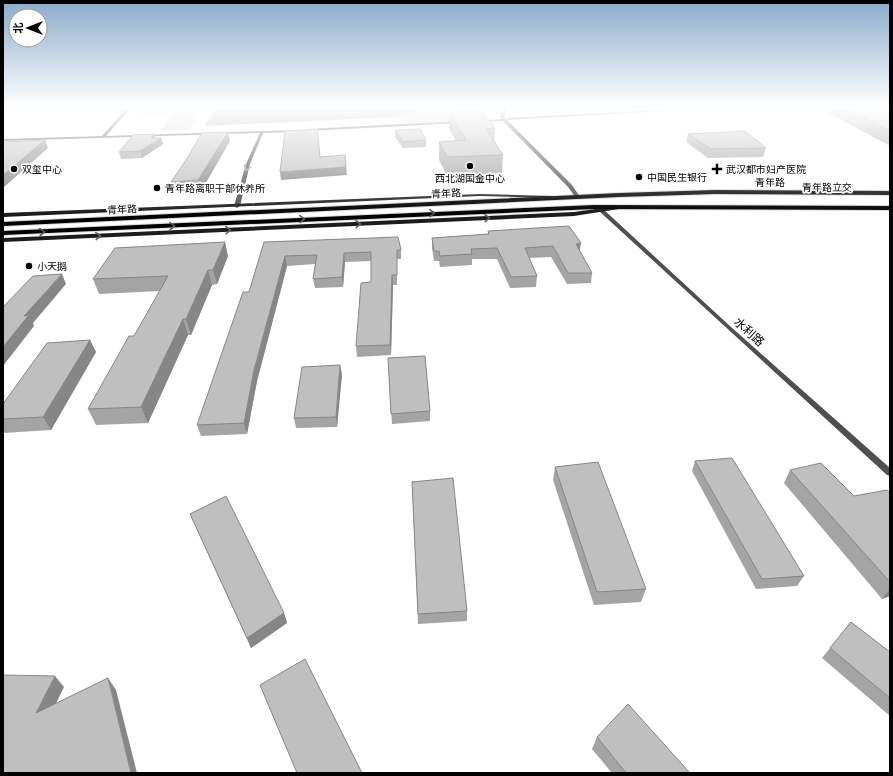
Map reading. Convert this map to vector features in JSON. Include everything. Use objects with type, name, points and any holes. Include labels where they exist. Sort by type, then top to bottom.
[{"type":"main road","name":"青年路","points":[[3,224],[619,195],[715,192],[890,193]]},
{"type":"main road","points":[[3,215],[480,195],[567,197]]},
{"type":"main road","points":[[619,195],[742,199]]},
{"type":"main road","name":"青年路立交","points":[[742,199],[890,198]]},
{"type":"main road","points":[[638,207],[742,199]]},
{"type":"main road","name":"青年路立交","points":[[742,199],[890,202]]},
{"type":"main road","name":"青年路","points":[[3,233],[626,207],[890,208]]},
{"type":"main road","points":[[3,240],[574,214],[598,208]]},
{"type":"street","points":[[237,206],[248,164],[258,142]]},
{"type":"street","points":[[526,142],[570,186],[578,197]]},
{"type":"street","name":"水利路","points":[[598,208],[890,473]]},
{"type":"building","points":[[3,142],[42,142],[3,175]]},
{"type":"building","points":[[127,142],[154,142],[140,151],[119,152]]},
{"type":"building","points":[[197,142],[222,142],[198,180],[171,182]]},
{"type":"building","points":[[284,142],[318,142],[320,157],[345,155],[346,167],[280,172]]},
{"type":"building","points":[[439,142],[495,142],[503,155],[447,157]]},
{"type":"building","points":[[701,142],[759,142],[766,148],[711,149]]},
{"type":"building","points":[[569,226],[581,243],[576,244],[592,273],[568,273],[553,246],[525,248],[537,276],[511,277],[497,248],[471,249],[472,254],[440,256],[439,251],[434,251],[432,238],[489,234],[488,231]]},
{"type":"building","points":[[398,237],[401,250],[397,250],[397,275],[392,275],[390,345],[356,346],[361,283],[371,282],[371,252],[344,253],[342,277],[313,279],[317,255],[285,256],[254,370],[244,423],[197,425],[243,292],[249,292],[264,242]]},
{"type":"building","points":[[225,242],[213,270],[208,270],[186,319],[183,319],[141,407],[88,409],[129,336],[134,336],[168,276],[93,279],[115,248]]},
{"type":"building","points":[[62,274],[24,316],[29,315],[3,347],[3,307],[33,276]]},
{"type":"building","points":[[90,340],[43,417],[3,419],[3,404],[47,343]]},
{"type":"building","points":[[425,356],[430,411],[391,414],[388,358]]},
{"type":"building","points":[[340,365],[336,417],[294,418],[302,367]]},
{"type":"building","points":[[732,458],[804,576],[762,579],[695,461]]},
{"type":"building","points":[[598,462],[646,589],[597,592],[555,467]]},
{"type":"building","points":[[821,463],[854,496],[887,490],[890,493],[890,582],[790,470]]},
{"type":"building","points":[[453,478],[467,611],[418,614],[412,482]]},
{"type":"building","points":[[226,496],[284,613],[247,638],[190,514]]},
{"type":"building","points":[[851,622],[890,652],[890,698],[830,648]]},
{"type":"building","points":[[305,659],[362,773],[297,773],[260,685]]},
{"type":"building","points":[[3,675],[55,676],[36,713],[108,678],[131,773],[3,773]]},
{"type":"building","points":[[628,704],[690,773],[626,773],[597,737]]},
{"type":"place","name":"西北湖国金中心","points":[[470,166]]},
{"type":"place","name":"双玺中心","points":[[14,169]]},
{"type":"place","name":"武汉都市妇产医院","points":[[717,169]]},
{"type":"place","name":"中国民生银行","points":[[639,177]]},
{"type":"place","name":"青年路离职干部休养所","points":[[157,188]]},
{"type":"place","name":"小天鹅","points":[[29,266]]}]
